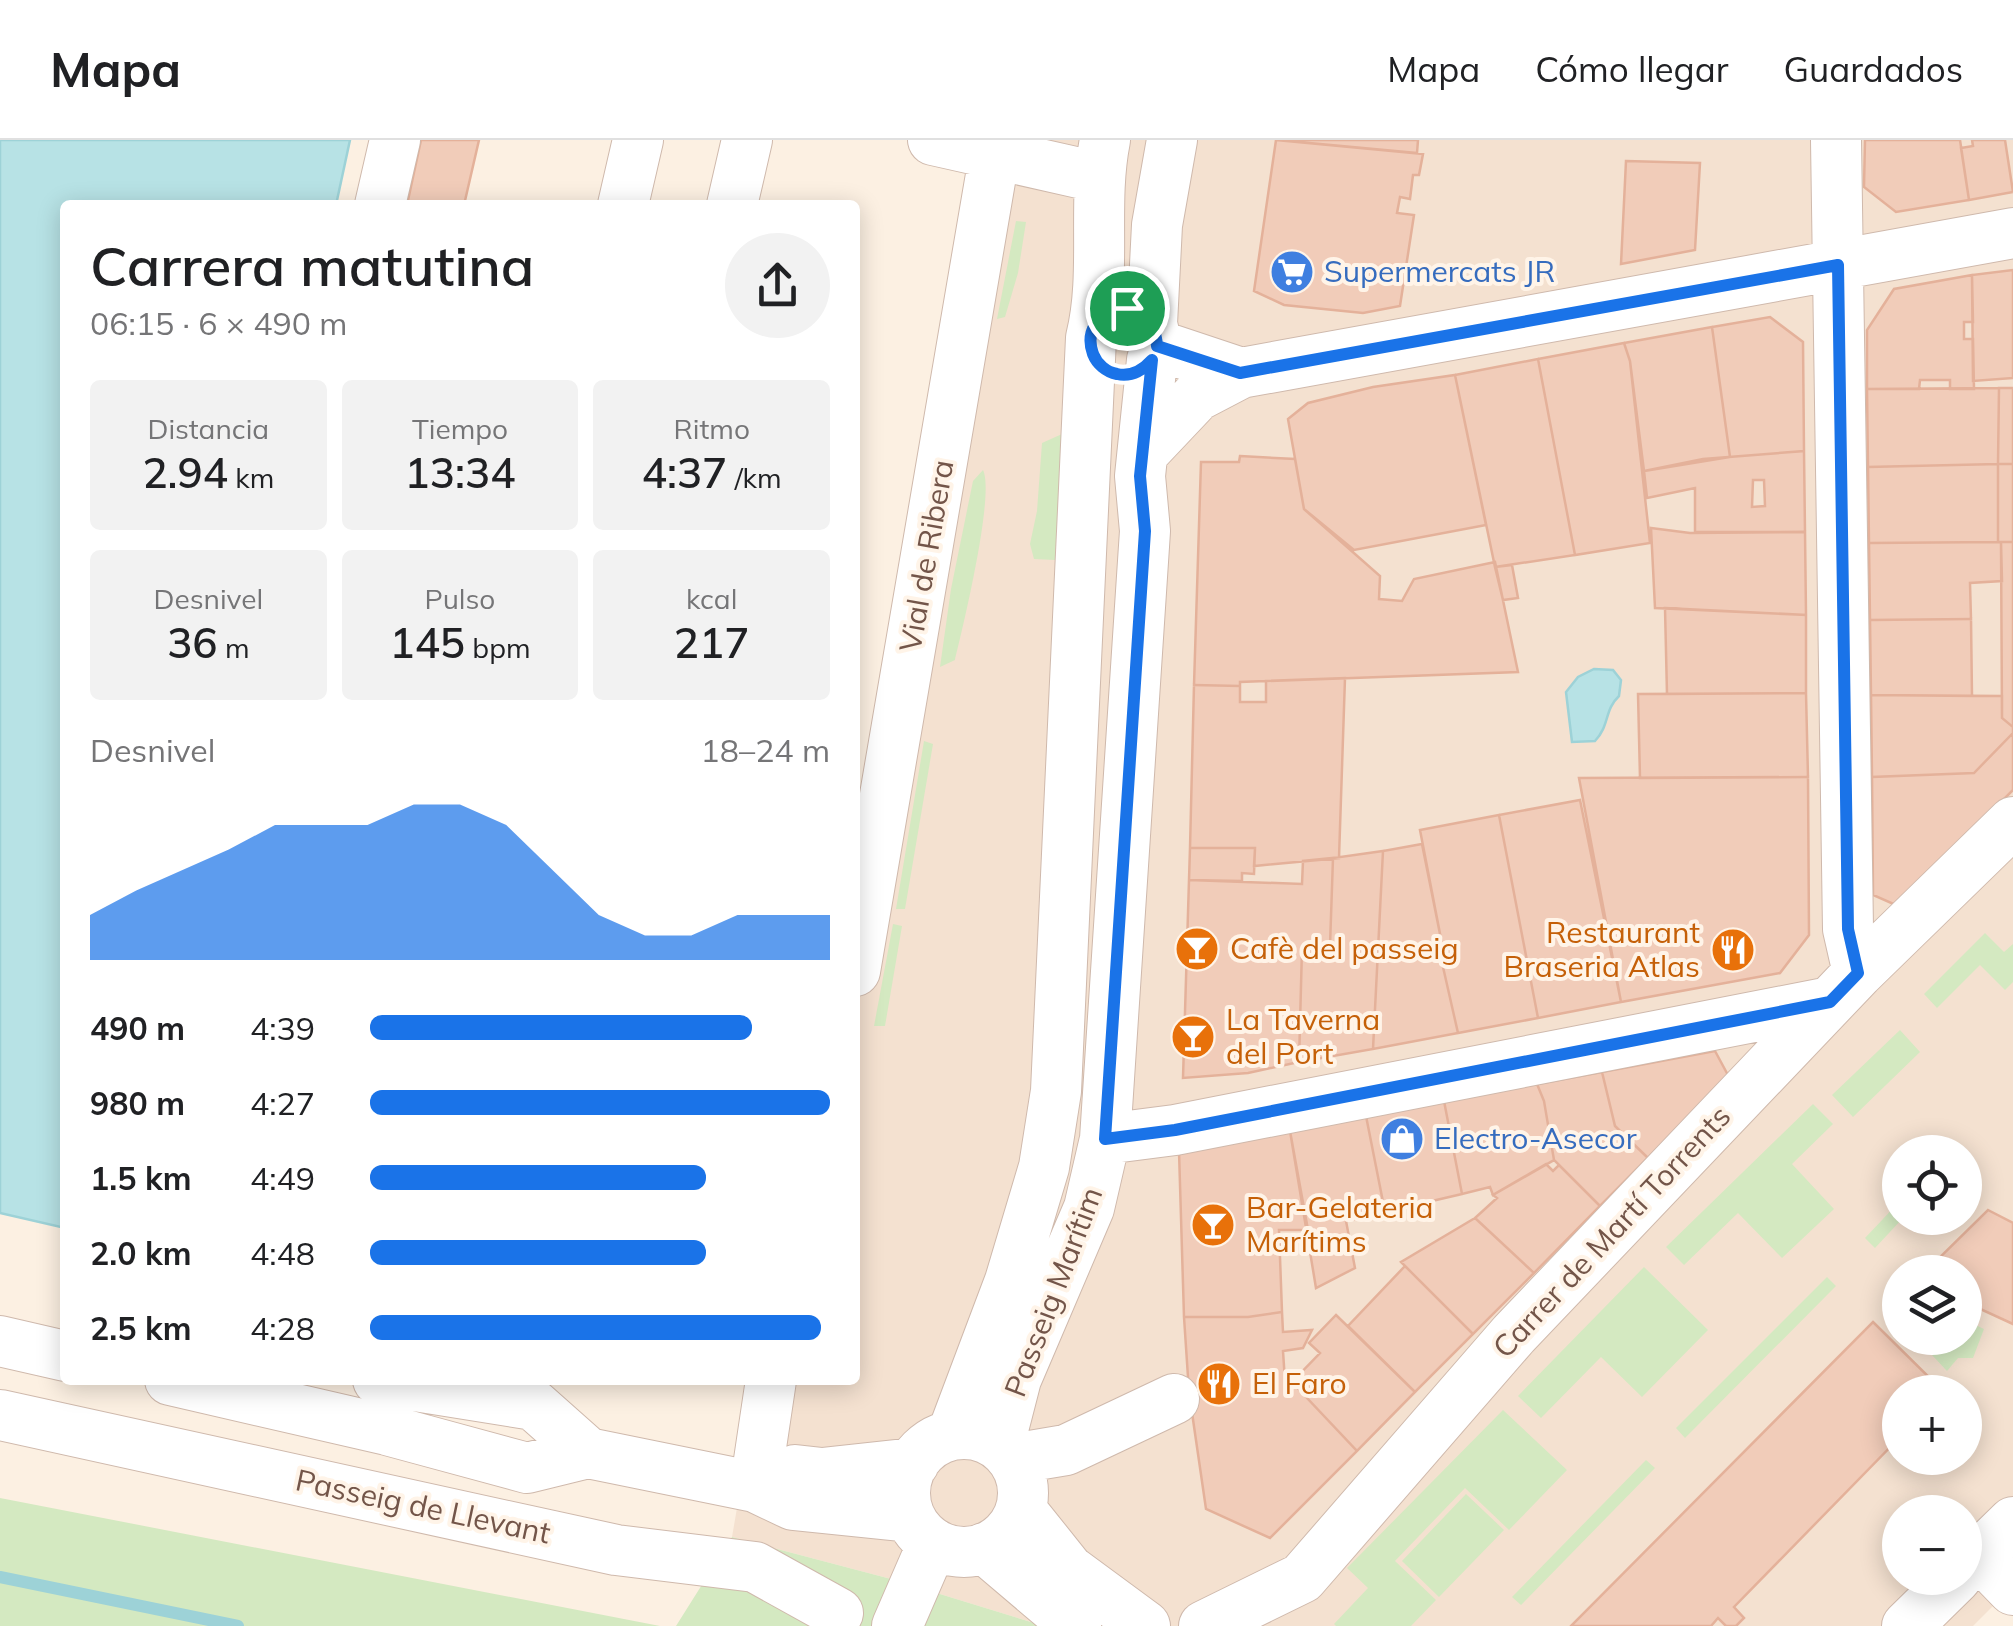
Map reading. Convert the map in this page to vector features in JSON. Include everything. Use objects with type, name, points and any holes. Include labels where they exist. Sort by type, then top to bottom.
[{"type":"street","points":[[381,200],[394,140]]},
{"type":"street","points":[[624,200],[638,140]]},
{"type":"street","points":[[733,200],[747,140]]},
{"type":"street","name":"Passeig Marítim","points":[[932,140],[1101,158],[1099,273],[1056,1091],[1044,1167],[1010,1281],[969,1450]]},
{"type":"street","name":"Passeig Marítim","points":[[969,1450],[1016,1379],[1089,1208],[1105,1139],[1145,531],[1140,476],[1154,343],[1156,225],[1172,140]]},
{"type":"street","points":[[1105,1139],[1175,1130],[1844,988],[1848,929],[1836,140]]},
{"type":"street","name":"Vial de Ribera","points":[[860,941],[996,147]]},
{"type":"street","points":[[1144,452],[1197,396],[1240,373],[2013,233]]},
{"type":"street","points":[[1093,338],[1102,316],[1114,309],[1127,308],[1140,312],[1154,343],[1240,373]]},
{"type":"street","name":"Carrer de Martí Torrents","points":[[1204,1626],[1302,1578],[1514,1334],[1844,988],[2013,822]]},
{"type":"street","points":[[0,1339],[60,1336]]},
{"type":"street","points":[[0,1339],[60,1355]]},
{"type":"street","points":[[191,1385],[264,1402],[296,1391],[388,1397],[467,1387],[534,1405],[588,1453]]},
{"type":"street","points":[[755,1487],[770,1385]]},
{"type":"street","points":[[388,1397],[527,1468],[588,1453],[755,1487],[793,1506],[921,1530],[957,1551],[984,1548],[1004,1536],[1021,1510],[1022,1479],[969,1450]]},
{"type":"street","points":[[755,1487],[795,1470],[822,1473],[969,1450],[1066,1450],[1174,1398]]},
{"type":"street","name":"Passeig de Llevant","points":[[0,1415],[616,1550],[755,1567],[838,1612]]},
{"type":"street","points":[[897,1626],[921,1530],[905,1493],[969,1450]]},
{"type":"street","points":[[1021,1510],[1069,1570],[1146,1626]]},
{"type":"street","points":[[984,1548],[1076,1626]]},
{"type":"street","points":[[1982,1560],[2013,1590]]},
{"type":"street","points":[[1907,1626],[1938,1595]]},
{"type":"shaded area","points":[[974,140],[2013,140],[2013,1586],[1973,1626],[1044,1626],[891,1579],[732,1537],[758,1385],[860,1385],[860,793]]},
{"type":"green space","points":[[1016,221],[1026,222],[1018,273],[1005,317],[997,319]]},
{"type":"green space","points":[[1062,434],[1055,560],[1034,559],[1030,544],[1037,511],[1042,443]]},
{"type":"green space","points":[[983,470],[986,484],[982,532],[964,620],[955,660],[940,667],[973,481]]},
{"type":"green space","points":[[924,741],[933,744],[905,909],[896,909]]},
{"type":"green space","points":[[893,924],[902,926],[885,1026],[874,1026]]},
{"type":"green space","points":[[1985,933],[2004,952],[2013,944],[2013,982],[2005,990],[1980,965],[1937,1008],[1924,994]]},
{"type":"green space","points":[[1900,1030],[1920,1052],[1853,1117],[1832,1095]]},
{"type":"green space","points":[[1813,1104],[1833,1124],[1792,1164],[1834,1209],[1782,1258],[1738,1213],[1684,1265],[1666,1247]]},
{"type":"green space","points":[[1882,1220],[1882,1235],[1887,1235],[1875,1248],[1865,1238]]},
{"type":"green space","points":[[1644,1267],[1708,1330],[1642,1397],[1601,1357],[1541,1418],[1518,1396]]},
{"type":"green space","points":[[1827,1277],[1836,1286],[1685,1438],[1676,1428]]},
{"type":"green space","points":[[1932,1355],[1974,1355],[1958,1358],[1947,1371]]},
{"type":"green space","points":[[1503,1410],[1567,1470],[1509,1530],[1465,1488],[1395,1561],[1436,1600],[1411,1626],[1336,1626],[1368,1588],[1347,1568]]},
{"type":"green space","points":[[1646,1460],[1655,1468],[1521,1605],[1512,1597]]},
{"type":"green space","points":[[1466,1494],[1504,1530],[1439,1597],[1402,1561]]},
{"type":"green space","points":[[0,1498],[660,1626],[0,1626]]},
{"type":"green space","points":[[732,1537],[891,1579],[1044,1626],[676,1626]]},
{"type":"water","points":[[0,140],[350,140],[337,200],[60,200],[60,1227],[0,1213]]},
{"type":"water","points":[[1594,669],[1613,670],[1621,680],[1619,696],[1595,741],[1572,742],[1566,692],[1578,677]]},
{"type":"building","points":[[421,140],[479,140],[465,200],[408,200]]},
{"type":"building","points":[[1276,140],[1423,154],[1419,175],[1413,175],[1410,199],[1400,197],[1397,213],[1414,215],[1400,306],[1363,313],[1284,305],[1254,291]]},
{"type":"building","points":[[1277,140],[1418,140],[1417,153]]},
{"type":"building","points":[[1865,140],[1960,140],[1969,200],[1896,212],[1864,187]]},
{"type":"building","points":[[1972,140],[2005,140],[2013,192],[1969,200],[1961,148],[1973,146]]},
{"type":"building","points":[[1626,161],[1700,163],[1695,250],[1621,264]]},
{"type":"building","points":[[2013,270],[2013,378],[1973,381],[1972,275]]},
{"type":"building","points":[[1972,275],[1973,322],[1964,322],[1964,339],[1973,339],[1974,389],[1950,389],[1950,380],[1920,380],[1919,389],[1867,389],[1867,330],[1894,289]]},
{"type":"building","points":[[1770,317],[1803,342],[1804,451],[1730,457],[1712,327]]},
{"type":"building","points":[[1712,327],[1730,457],[1644,471],[1630,361],[1624,343]]},
{"type":"building","points":[[1624,343],[1630,361],[1650,543],[1575,555],[1538,359]]},
{"type":"building","points":[[1538,359],[1575,555],[1495,567],[1455,375]]},
{"type":"building","points":[[1455,375],[1486,525],[1354,550],[1304,509],[1288,419],[1308,403],[1373,387]]},
{"type":"building","points":[[1999,388],[1998,464],[1868,467],[1867,389]]},
{"type":"building","points":[[1999,388],[2013,388],[2013,464],[1998,464]]},
{"type":"building","points":[[1804,451],[1805,532],[1695,532],[1695,488],[1647,498],[1644,471],[1703,459]],"holes":[[[1753,480],[1764,480],[1765,506],[1752,507]]]},
{"type":"building","points":[[1240,456],[1295,459],[1304,509],[1380,576],[1379,599],[1402,601],[1414,579],[1495,562],[1518,672],[1194,685],[1201,462],[1239,462]]},
{"type":"building","points":[[1998,464],[1998,542],[1869,543],[1868,467]]},
{"type":"building","points":[[1998,464],[2013,464],[2013,542],[1998,542]]},
{"type":"building","points":[[1651,528],[1690,533],[1805,532],[1806,615],[1655,608]]},
{"type":"building","points":[[2001,542],[2002,581],[1970,583],[1971,619],[1870,620],[1869,543]]},
{"type":"building","points":[[2001,542],[2013,542],[2013,727],[2002,718]]},
{"type":"building","points":[[1512,565],[1518,598],[1503,600],[1495,567]]},
{"type":"building","points":[[1665,608],[1806,615],[1806,693],[1667,694]]},
{"type":"building","points":[[1971,619],[1972,696],[1871,695],[1870,620]]},
{"type":"building","points":[[1345,678],[1339,858],[1254,866],[1255,848],[1190,848],[1194,685],[1240,686],[1240,702],[1266,702],[1266,681]]},
{"type":"building","points":[[1806,693],[1808,777],[1640,778],[1638,694]]},
{"type":"building","points":[[1871,695],[2002,696],[2002,718],[2013,727],[2013,733],[1974,773],[1872,777]]},
{"type":"building","points":[[2013,733],[2013,790],[1898,906],[1873,895],[1872,777],[1974,773]]},
{"type":"building","points":[[1808,777],[1809,935],[1780,973],[1621,1002],[1579,778]]},
{"type":"building","points":[[1580,800],[1621,1002],[1538,1018],[1499,815]]},
{"type":"building","points":[[1499,815],[1538,1018],[1458,1033],[1438,945],[1442,944],[1420,830]]},
{"type":"building","points":[[1422,844],[1442,944],[1438,945],[1458,1033],[1373,1049],[1383,851]]},
{"type":"building","points":[[1190,848],[1255,848],[1254,874],[1242,873],[1242,881],[1189,880]]},
{"type":"building","points":[[1383,851],[1373,1049],[1299,1062],[1302,948],[1330,946],[1333,858]]},
{"type":"building","points":[[1333,858],[1330,946],[1302,948],[1299,1062],[1248,1073],[1183,1078],[1189,880],[1302,884],[1303,861]]},
{"type":"building","points":[[1715,1051],[1729,1077],[1648,1158],[1615,1126],[1602,1072]]},
{"type":"building","points":[[1602,1072],[1615,1126],[1648,1158],[1600,1206],[1554,1160],[1544,1101],[1537,1084]]},
{"type":"building","points":[[1537,1084],[1544,1101],[1554,1160],[1493,1195],[1490,1187],[1462,1194],[1444,1101]]},
{"type":"building","points":[[1444,1101],[1462,1194],[1385,1212],[1366,1116]]},
{"type":"building","points":[[1366,1116],[1385,1212],[1346,1221],[1355,1268],[1316,1288],[1290,1131]]},
{"type":"building","points":[[1290,1131],[1308,1230],[1279,1230],[1282,1312],[1248,1317],[1184,1317],[1179,1151]]},
{"type":"building","points":[[1546,1164],[1553,1171],[1559,1165],[1600,1206],[1534,1273],[1475,1218],[1497,1198],[1493,1195]]},
{"type":"building","points":[[1988,1210],[2013,1223],[2013,1324],[1982,1310],[1982,1255],[1942,1255],[1963,1235],[1982,1235],[1982,1216]]},
{"type":"building","points":[[1475,1218],[1534,1273],[1473,1334],[1401,1262]]},
{"type":"building","points":[[1405,1266],[1473,1334],[1415,1392],[1348,1326]]},
{"type":"building","points":[[1282,1312],[1283,1332],[1312,1330],[1303,1348],[1283,1351],[1285,1381],[1289,1379],[1357,1451],[1270,1538],[1206,1509],[1189,1392],[1184,1317],[1248,1317]]},
{"type":"building","points":[[1336,1315],[1415,1392],[1357,1451],[1292,1382],[1320,1353],[1309,1343]]},
{"type":"building","points":[[1873,1322],[1882,1331],[1882,1355],[1906,1355],[1927,1375],[1882,1375],[1882,1455],[1734,1607],[1744,1618],[1736,1626],[1726,1626],[1718,1618],[1711,1626],[1571,1626]]},
{"type":"waterway","points":[[0,1577],[238,1626]]},
{"type":"place","name":"Supermercats JR","points":[[1292,272]]},
{"type":"place","name":"Cafè del passeig","points":[[1197,949]]},
{"type":"place","name":"Restaurant Braseria Atlas","points":[[1733,950]]},
{"type":"place","name":"La Taverna del Port","points":[[1193,1037]]},
{"type":"place","name":"Electro-Asecor","points":[[1402,1139]]},
{"type":"place","name":"Bar-Gelateria Marítims","points":[[1213,1225]]},
{"type":"place","name":"El Faro","points":[[1219,1384]]},
{"type":"route","points":[[1838,265],[1848,929],[1858,973],[1830,1002],[1175,1130],[1105,1139],[1145,531],[1140,476],[1152,360],[1134,373],[1113,374],[1096,360],[1091,338],[1102,316],[1114,309],[1127,308],[1150,320],[1157,346],[1240,373],[1838,265]]}]
